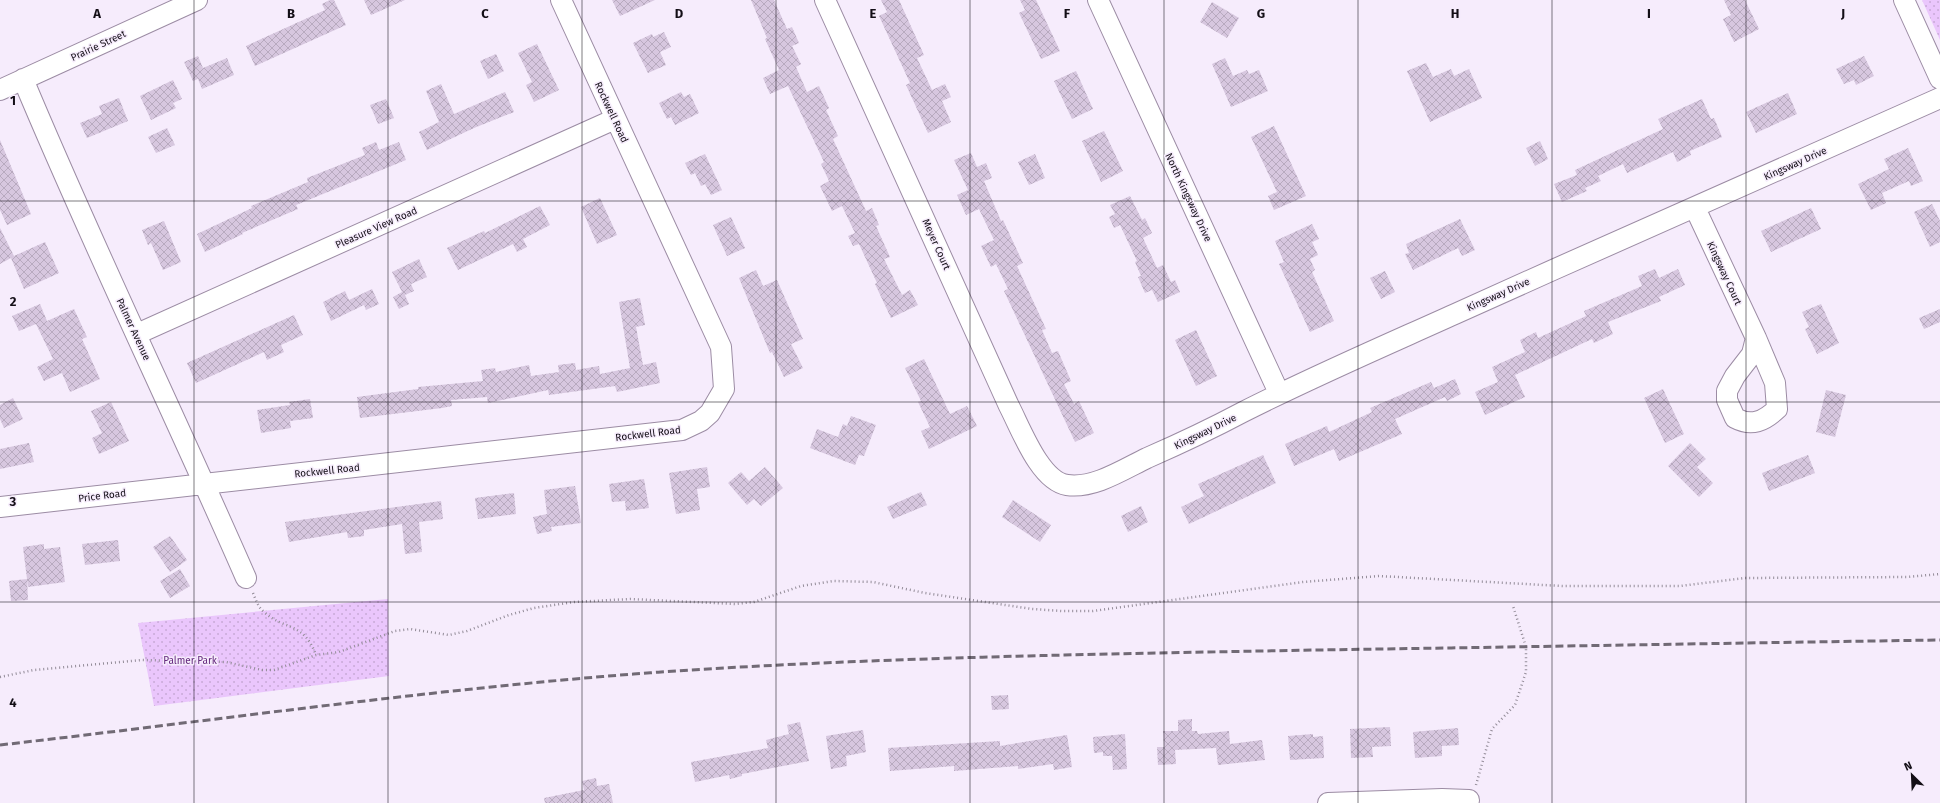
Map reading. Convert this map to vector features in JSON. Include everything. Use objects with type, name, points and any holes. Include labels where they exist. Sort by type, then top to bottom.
[{"type":"street","name":"Prairie Street","points":[[0,90],[197,0]]},
{"type":"street","name":"Rockwell Road","points":[[204,483],[682,430],[701,421],[710,413],[724,389],[721,347],[561,0]]},
{"type":"street","name":"Meyer Court","points":[[825,0],[1009,406],[1042,466],[1053,479],[1058,482]]},
{"type":"street","name":"North Kingsway Drive","points":[[1098,0],[1279,394]]},
{"type":"street","points":[[1904,0],[1940,79]]},
{"type":"street","points":[[1914,0],[1940,57]]},
{"type":"street","name":"Palmer Avenue","points":[[23,79],[56,157],[246,578]]},
{"type":"street","name":"Kingsway Drive","points":[[1058,482],[1068,485],[1082,485],[1101,480],[1204,432],[1279,394],[1551,270],[1695,208],[1940,98]]},
{"type":"street","name":"Pleasure View Road","points":[[137,334],[615,119]]},
{"type":"street","name":"Kingsway Court","points":[[1695,208],[1756,338]]},
{"type":"street","name":"Price Road","points":[[0,508],[204,483]]},
{"type":"street","points":[[1328,803],[1469,800]]},
{"type":"path","points":[[0,677],[50,668],[142,660],[226,662],[262,670],[274,670],[316,655],[339,652],[395,630],[410,629],[449,635],[467,631],[509,615],[534,608],[574,602],[630,599],[735,604],[754,602],[801,586],[834,581],[873,582],[1032,610],[1062,612],[1093,611],[1303,582],[1379,576],[1562,586],[1680,586],[1746,578],[1907,577],[1940,574]]},
{"type":"path","points":[[246,578],[259,607],[265,613],[300,631],[312,644],[316,655]]},
{"type":"path","points":[[1469,800],[1482,769],[1487,743],[1492,729],[1515,705],[1526,672],[1526,647],[1513,606]]},
{"type":"green space","points":[[1922,0],[1940,0],[1940,40]]},
{"type":"green space","name":"Palmer Park","points":[[388,599],[389,676],[154,706],[138,623]]},
{"type":"building","points":[[330,0],[334,0],[346,25],[255,66],[246,46],[325,10],[322,4]]},
{"type":"building","points":[[364,0],[405,0],[371,15]]},
{"type":"building","points":[[612,0],[655,0],[620,16]]},
{"type":"building","points":[[751,0],[774,0],[787,29],[792,27],[799,43],[792,46],[801,64],[796,67],[807,92],[819,86],[829,108],[826,110],[838,136],[833,139],[866,211],[872,208],[879,225],[876,226],[890,257],[884,259],[902,295],[910,290],[918,305],[891,318],[859,244],[853,246],[848,236],[855,233],[842,206],[832,211],[820,186],[829,181],[821,164],[824,162],[788,86],[770,94],[763,78],[779,70],[765,39],[767,38]]},
{"type":"building","points":[[881,0],[899,0],[924,55],[917,58],[932,90],[945,84],[951,97],[942,101],[951,122],[928,133],[906,85],[910,83],[879,16],[887,12]]},
{"type":"building","points":[[1020,0],[1036,0],[1060,51],[1041,59],[1019,13],[1025,10]]},
{"type":"building","points":[[1724,0],[1745,0],[1759,29],[1734,42],[1723,19],[1731,15]]},
{"type":"building","points":[[1212,2],[1239,18],[1227,38],[1200,22]]},
{"type":"building","points":[[664,32],[671,47],[660,52],[666,65],[648,73],[633,43],[652,34],[653,37]]},
{"type":"building","points":[[537,44],[559,90],[534,102],[526,85],[532,82],[518,53]]},
{"type":"building","points":[[496,54],[504,71],[488,79],[480,61]]},
{"type":"building","points":[[198,56],[203,68],[227,58],[234,75],[202,89],[198,79],[193,81],[184,62]]},
{"type":"building","points":[[1864,56],[1874,76],[1856,85],[1854,80],[1844,84],[1836,69]]},
{"type":"building","points":[[1225,58],[1233,76],[1247,70],[1249,74],[1259,70],[1268,91],[1231,107],[1212,64]]},
{"type":"building","points":[[1426,63],[1433,77],[1451,69],[1454,76],[1469,69],[1482,98],[1430,122],[1407,71]]},
{"type":"building","points":[[1076,71],[1093,109],[1072,119],[1054,81]]},
{"type":"building","points":[[173,80],[182,99],[173,103],[176,108],[151,120],[140,96]]},
{"type":"building","points":[[441,84],[454,114],[505,92],[514,112],[474,128],[427,150],[419,132],[439,122],[426,91]]},
{"type":"building","points":[[681,92],[684,97],[690,94],[699,113],[675,125],[671,117],[667,119],[659,103]]},
{"type":"building","points":[[1788,93],[1797,114],[1756,133],[1746,112]]},
{"type":"building","points":[[119,98],[128,121],[87,138],[80,123],[102,114],[99,106]]},
{"type":"building","points":[[386,99],[394,118],[378,124],[370,105]]},
{"type":"building","points":[[1702,99],[1711,119],[1714,118],[1722,137],[1690,151],[1691,155],[1677,162],[1673,152],[1627,173],[1623,164],[1598,176],[1601,181],[1585,188],[1587,191],[1562,202],[1554,184],[1577,175],[1575,170],[1663,129],[1658,119]]},
{"type":"building","points":[[1274,126],[1306,196],[1274,210],[1268,196],[1277,192],[1251,137]]},
{"type":"building","points":[[167,128],[175,145],[156,153],[148,137]]},
{"type":"building","points":[[1104,131],[1123,171],[1101,182],[1082,141]]},
{"type":"building","points":[[0,140],[31,214],[7,225],[0,210]]},
{"type":"building","points":[[1540,141],[1548,159],[1535,166],[1526,148]]},
{"type":"building","points":[[376,142],[379,150],[399,142],[406,160],[296,205],[298,209],[242,233],[243,234],[205,252],[197,234],[252,208],[251,206],[308,182],[307,178],[365,155],[362,148]]},
{"type":"building","points":[[1908,148],[1923,181],[1911,186],[1909,181],[1882,193],[1886,203],[1871,210],[1858,184],[1889,169],[1884,159]]},
{"type":"building","points":[[971,153],[977,167],[986,163],[992,178],[984,181],[1001,221],[1003,220],[1023,263],[1017,266],[1046,329],[1042,330],[1052,353],[1058,351],[1071,381],[1064,384],[1074,404],[1079,401],[1094,433],[1075,442],[1004,291],[1008,289],[996,264],[991,267],[981,246],[994,240],[979,209],[966,215],[957,195],[968,190],[954,160]]},
{"type":"building","points":[[705,154],[722,190],[711,195],[705,184],[701,186],[695,173],[691,175],[685,163]]},
{"type":"building","points":[[1035,154],[1045,178],[1029,185],[1018,162]]},
{"type":"building","points":[[1130,196],[1142,220],[1145,218],[1152,233],[1143,238],[1157,268],[1163,265],[1171,282],[1175,280],[1180,292],[1158,302],[1152,290],[1145,293],[1138,277],[1141,276],[1135,262],[1137,261],[1120,225],[1114,228],[1109,217],[1115,214],[1110,205]]},
{"type":"building","points":[[600,198],[617,235],[597,244],[581,207]]},
{"type":"building","points":[[1932,204],[1940,221],[1940,242],[1930,247],[1914,212]]},
{"type":"building","points":[[540,206],[550,225],[523,239],[527,247],[517,252],[513,244],[458,270],[447,248],[484,231],[485,233]]},
{"type":"building","points":[[1811,208],[1821,229],[1771,252],[1761,231]]},
{"type":"building","points":[[731,217],[745,248],[727,256],[713,225]]},
{"type":"building","points":[[1460,219],[1475,250],[1462,256],[1458,248],[1413,270],[1405,254],[1409,253],[1406,244]]},
{"type":"building","points":[[164,221],[181,262],[163,270],[151,243],[148,245],[142,230]]},
{"type":"building","points":[[1312,224],[1319,239],[1312,242],[1318,255],[1310,259],[1315,270],[1312,272],[1334,321],[1310,332],[1279,264],[1284,262],[1275,241]]},
{"type":"building","points":[[0,228],[14,256],[45,242],[59,273],[24,289],[11,258],[0,264]]},
{"type":"building","points":[[419,259],[427,277],[411,284],[414,291],[405,295],[409,304],[399,309],[393,297],[402,292],[392,272]]},
{"type":"building","points":[[1655,269],[1659,278],[1678,269],[1685,285],[1659,297],[1661,301],[1608,322],[1613,334],[1594,343],[1592,339],[1515,375],[1525,397],[1485,415],[1475,392],[1498,382],[1492,367],[1525,352],[1520,340],[1536,332],[1538,338],[1586,316],[1584,311],[1642,286],[1638,276]]},
{"type":"building","points":[[756,270],[763,286],[777,280],[803,339],[791,344],[803,368],[784,377],[772,352],[770,353],[739,278]]},
{"type":"building","points":[[1385,271],[1395,292],[1381,299],[1370,278]]},
{"type":"building","points":[[372,289],[379,304],[366,310],[364,305],[331,321],[323,302],[345,291],[349,300]]},
{"type":"building","points":[[640,298],[645,325],[636,327],[643,365],[656,362],[660,383],[617,392],[615,386],[549,395],[548,390],[488,403],[487,397],[451,400],[452,406],[442,408],[360,418],[357,397],[418,389],[418,387],[483,381],[481,370],[495,368],[496,372],[529,365],[531,376],[559,372],[558,365],[575,363],[576,370],[599,366],[600,374],[630,368],[619,302]]},
{"type":"building","points":[[40,304],[47,321],[74,309],[87,337],[82,339],[100,379],[70,392],[62,373],[44,381],[37,367],[53,359],[36,324],[19,331],[12,316]]},
{"type":"building","points":[[1821,304],[1839,343],[1817,354],[1805,329],[1809,327],[1802,312]]},
{"type":"building","points":[[1940,309],[1940,322],[1924,329],[1919,318]]},
{"type":"building","points":[[294,315],[303,335],[281,345],[284,352],[267,360],[264,352],[196,383],[187,363]]},
{"type":"building","points":[[1196,330],[1217,376],[1196,386],[1175,340]]},
{"type":"building","points":[[924,359],[950,414],[967,406],[977,426],[929,449],[921,431],[930,427],[918,402],[921,401],[905,368]]},
{"type":"building","points":[[1455,379],[1461,394],[1447,401],[1445,397],[1395,419],[1402,434],[1339,461],[1334,449],[1294,466],[1285,444],[1327,426],[1329,432],[1372,412],[1370,408],[1431,382],[1434,388]]},
{"type":"building","points":[[1663,389],[1684,434],[1665,443],[1644,398]]},
{"type":"building","points":[[1826,390],[1846,395],[1835,437],[1816,432]]},
{"type":"building","points":[[13,398],[23,419],[4,428],[0,419],[0,405]]},
{"type":"building","points":[[310,399],[313,418],[290,421],[291,428],[261,433],[257,410],[290,405],[289,402]]},
{"type":"building","points":[[111,402],[129,441],[99,454],[92,438],[102,433],[91,411]]},
{"type":"building","points":[[851,416],[876,425],[864,456],[859,455],[855,465],[810,448],[817,429],[838,437],[843,424],[847,426]]},
{"type":"building","points":[[29,443],[34,462],[0,469],[0,449]]},
{"type":"building","points":[[1690,443],[1706,459],[1697,467],[1713,483],[1699,497],[1668,466]]},
{"type":"building","points":[[1263,455],[1276,483],[1189,524],[1181,507],[1204,496],[1198,484]]},
{"type":"building","points":[[1808,455],[1815,473],[1769,491],[1762,473]]},
{"type":"building","points":[[707,467],[710,487],[697,489],[700,510],[676,514],[669,473]]},
{"type":"building","points":[[765,467],[783,488],[761,506],[754,499],[747,505],[728,483],[741,472],[749,481]]},
{"type":"building","points":[[644,479],[649,508],[626,511],[625,501],[612,502],[609,484]]},
{"type":"building","points":[[575,486],[581,523],[551,527],[552,531],[537,534],[533,517],[547,514],[544,490]]},
{"type":"building","points":[[921,492],[927,505],[893,519],[887,507]]},
{"type":"building","points":[[514,493],[516,514],[478,519],[475,498]]},
{"type":"building","points":[[1013,500],[1051,525],[1040,542],[1002,517]]},
{"type":"building","points":[[441,501],[443,519],[419,522],[422,552],[405,554],[402,524],[364,530],[364,536],[348,538],[347,532],[289,542],[285,522]]},
{"type":"building","points":[[1141,506],[1148,522],[1128,532],[1121,516]]},
{"type":"building","points":[[170,536],[187,560],[170,572],[153,547]]},
{"type":"building","points":[[118,540],[120,561],[85,565],[82,544]]},
{"type":"building","points":[[44,544],[44,549],[60,547],[65,582],[28,587],[23,547]]},
{"type":"building","points":[[180,569],[190,586],[170,598],[160,581]]},
{"type":"building","points":[[27,579],[28,600],[11,601],[9,581]]},
{"type":"building","points":[[1008,695],[1009,709],[992,710],[991,696]]},
{"type":"building","points":[[1192,719],[1192,731],[1197,731],[1198,734],[1229,731],[1230,744],[1262,740],[1265,760],[1218,765],[1216,748],[1175,750],[1176,764],[1158,765],[1157,747],[1164,747],[1163,731],[1178,731],[1178,720]]},
{"type":"building","points":[[800,722],[809,761],[742,774],[742,776],[730,779],[729,775],[695,782],[691,762],[768,748],[766,740],[789,734],[787,725]]},
{"type":"building","points":[[1390,727],[1391,746],[1372,747],[1373,757],[1351,758],[1350,729]]},
{"type":"building","points":[[1458,728],[1459,745],[1442,746],[1442,756],[1415,758],[1413,732]]},
{"type":"building","points":[[863,730],[866,752],[846,756],[847,766],[831,769],[826,736]]},
{"type":"building","points":[[1125,734],[1127,769],[1113,770],[1112,756],[1103,756],[1103,752],[1094,753],[1093,737]]},
{"type":"building","points":[[1313,734],[1313,737],[1323,736],[1324,758],[1290,760],[1288,736]]},
{"type":"building","points":[[1067,735],[1072,767],[1054,770],[1053,764],[1018,769],[1018,766],[954,771],[954,766],[890,771],[888,748],[1000,741],[1000,746]]},
{"type":"building","points":[[596,778],[597,786],[609,784],[613,803],[545,803],[544,798],[584,790],[582,781]]},
{"type":"railway","points":[[0,745],[431,693],[603,676],[690,670],[846,662],[1080,655],[1940,640]]}]
